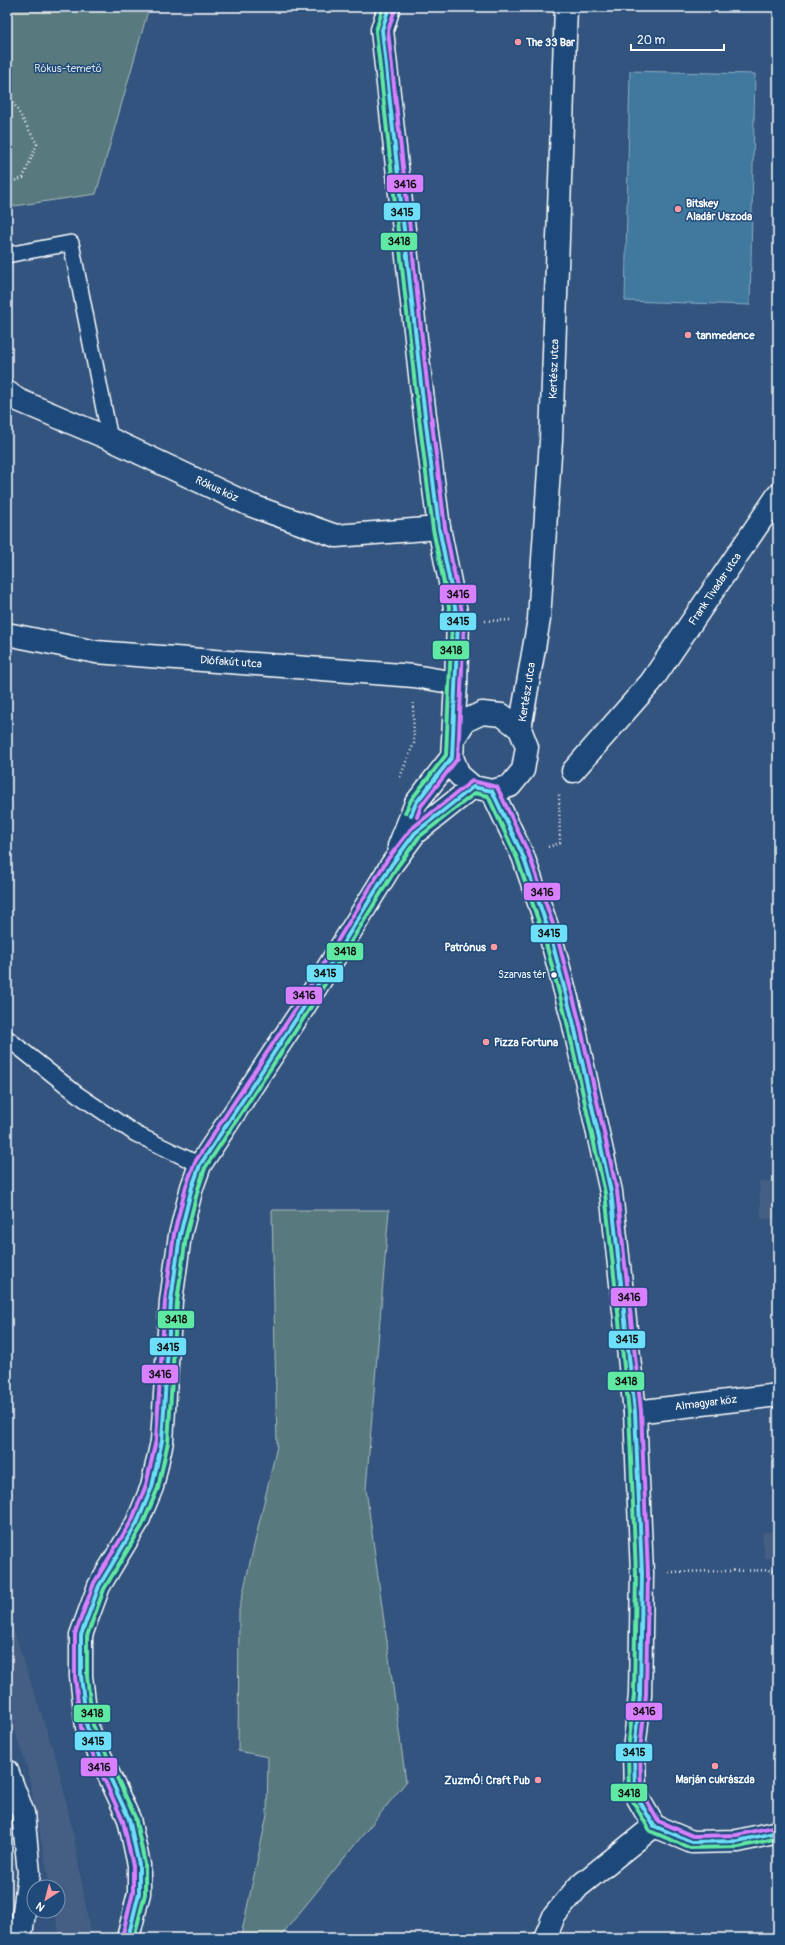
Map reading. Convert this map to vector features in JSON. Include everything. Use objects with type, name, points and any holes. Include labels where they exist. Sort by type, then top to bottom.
[{"type":"street","points":[[379,7],[421,384],[439,528],[458,622],[452,748],[459,774],[482,789],[523,856],[551,938],[574,1021],[611,1192],[635,1412],[642,1573],[640,1695],[634,1750],[635,1793],[654,1826],[692,1842],[738,1841],[778,1832]]},
{"type":"street","points":[[382,30],[390,7]]},
{"type":"street","name":"Kertész utca","points":[[520,729],[539,619],[552,440],[566,7]]},
{"type":"street","name":"Rókus köz","points":[[7,392],[18,400],[110,439],[250,505],[336,536],[439,528]]},
{"type":"street","name":"Frank Tivadar utca","points":[[573,771],[651,682],[777,500]]},
{"type":"street","name":"Diófakút utca","points":[[7,634],[96,652],[414,676],[456,683]]},
{"type":"street","points":[[128,1938],[139,1892],[139,1865],[129,1819],[87,1727],[81,1676],[81,1635],[99,1586],[137,1524],[152,1487],[162,1441],[171,1301],[180,1235],[192,1187],[200,1165],[302,1010],[392,864],[415,833],[482,789],[510,786],[523,770],[527,747],[520,729],[502,715],[482,714],[465,721],[452,748],[416,803],[392,864]]},
{"type":"street","name":"Almagyar köz","points":[[635,1412],[778,1395]]},
{"type":"street","points":[[7,1771],[23,1813],[29,1873],[22,1928],[18,1938]]},
{"type":"street","points":[[545,1938],[554,1916],[578,1887],[654,1826]]},
{"type":"lane","points":[[7,255],[71,244],[110,439]]},
{"type":"lane","points":[[7,1038],[77,1094],[136,1134],[200,1165]]},
{"type":"path","points":[[7,92],[36,144],[24,178],[7,183]]},
{"type":"path","points":[[458,622],[539,619]]},
{"type":"path","points":[[523,856],[560,843],[558,796],[573,771]]},
{"type":"path","points":[[642,1573],[778,1570]]},
{"type":"shaded area","points":[[630,71],[755,74],[750,305],[625,301]]},
{"type":"shaded area","points":[[778,1181],[778,1218],[761,1219],[759,1182]]},
{"type":"shaded area","points":[[778,1530],[778,1556],[765,1559],[762,1533]]},
{"type":"shaded area","points":[[7,1610],[58,1765],[75,1843],[91,1938],[60,1938],[56,1919],[66,1919],[66,1879],[48,1879],[27,1767],[7,1708]]},
{"type":"green space","name":"Rókus-temető","points":[[7,7],[149,7],[96,194],[7,207]]},
{"type":"green space","points":[[272,1210],[389,1210],[366,1489],[406,1782],[279,1938],[248,1938],[241,1936],[267,1815],[268,1757],[238,1751],[239,1610],[277,1446]]},
{"type":"transit line","name":"3418","points":[[383,7],[376,31],[415,385],[433,529],[452,622],[446,755],[411,800],[405,813]]},
{"type":"transit line","name":"3415","points":[[389,7],[382,30],[421,384],[439,528],[458,622],[452,757],[416,803],[411,815]]},
{"type":"transit line","name":"3416","points":[[395,9],[388,31],[427,383],[445,527],[464,622],[458,758],[421,806],[417,817]]},
{"type":"transit line","name":"3416","points":[[122,1937],[133,1892],[133,1866],[123,1821],[81,1728],[75,1677],[75,1634],[94,1583],[132,1520],[146,1485],[156,1440],[165,1301],[174,1234],[186,1186],[195,1162],[297,1007],[387,860],[411,829],[472,781],[497,787],[529,854],[557,936],[579,1020],[617,1191],[641,1411],[648,1573],[646,1695],[640,1750],[641,1791],[658,1821],[693,1836],[737,1835],[777,1826]]},
{"type":"transit line","name":"3415","points":[[128,1938],[139,1893],[139,1865],[129,1819],[87,1727],[81,1676],[81,1635],[99,1586],[137,1523],[152,1487],[162,1441],[171,1301],[180,1235],[192,1187],[200,1165],[302,1010],[392,864],[415,833],[473,787],[492,791],[523,856],[551,938],[573,1021],[611,1192],[635,1412],[642,1573],[640,1695],[634,1750],[635,1793],[654,1826],[692,1842],[738,1841],[778,1832]]},
{"type":"transit line","name":"3418","points":[[134,1938],[145,1894],[145,1864],[135,1817],[93,1725],[87,1676],[87,1636],[104,1589],[142,1526],[158,1488],[168,1442],[177,1302],[186,1236],[198,1189],[205,1168],[307,1013],[397,867],[419,837],[475,793],[488,796],[517,858],[545,940],[567,1022],[605,1193],[629,1412],[636,1573],[634,1695],[628,1750],[629,1794],[650,1831],[690,1848],[739,1847],[778,1838]]},
{"type":"place","name":"The 33 Bar","points":[[518,42]]},
{"type":"place","name":"Bitskey Aladár Uszoda","points":[[678,209]]},
{"type":"place","name":"tanmedence","points":[[688,335]]},
{"type":"place","name":"Patrónus","points":[[494,947]]},
{"type":"place","name":"Szarvas tér","points":[[554,975]]},
{"type":"place","name":"Pizza Fortuna","points":[[486,1042]]},
{"type":"place","name":"Marján cukrászda","points":[[715,1766]]},
{"type":"place","name":"ZuzmÓ! Craft Pub","points":[[538,1780]]}]
